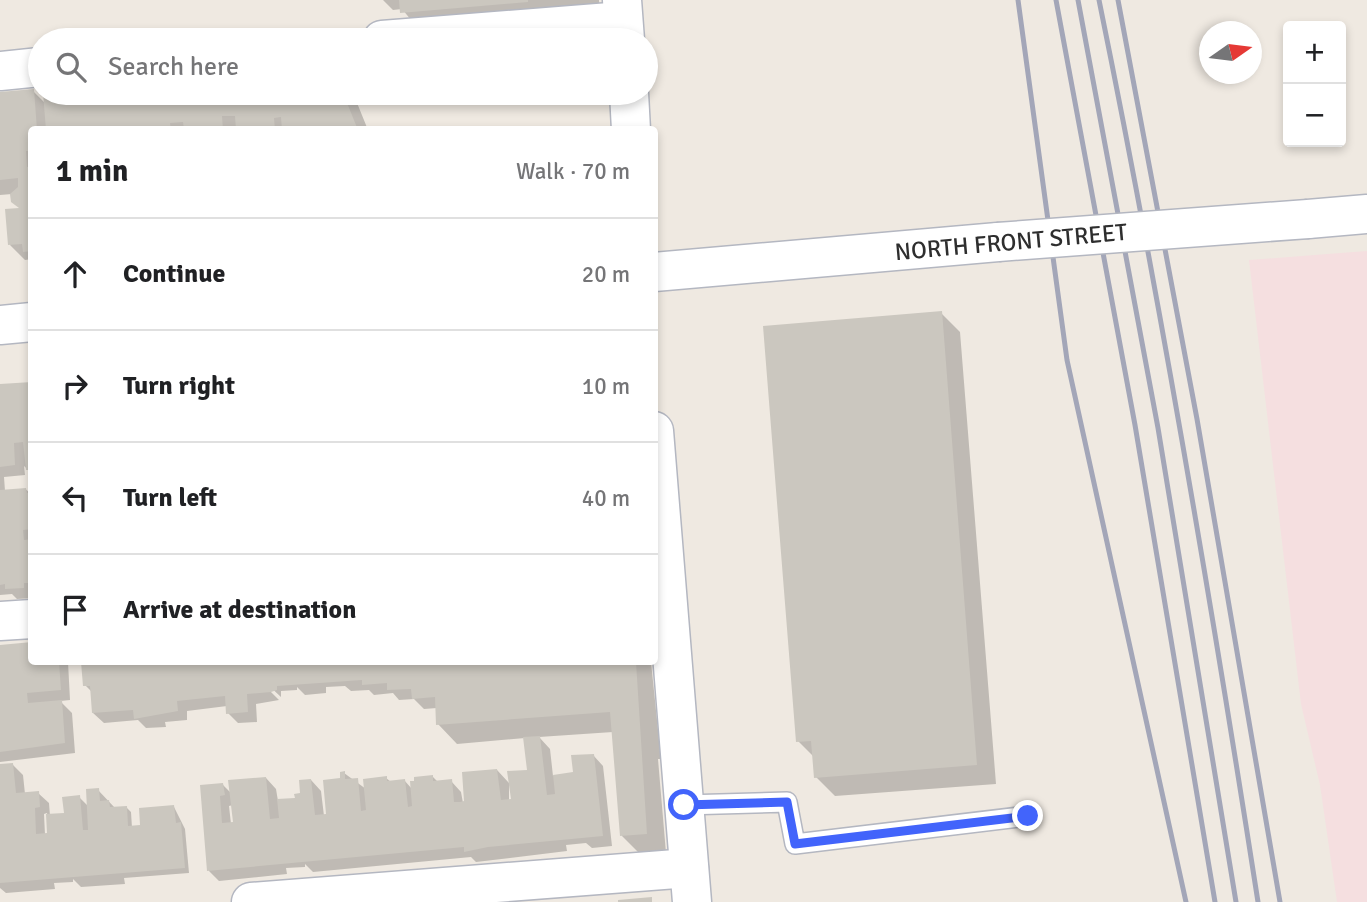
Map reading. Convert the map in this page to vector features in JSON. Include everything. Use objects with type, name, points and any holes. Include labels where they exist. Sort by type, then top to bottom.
[{"type":"street","points":[[527,28],[623,20]]},
{"type":"street","points":[[0,71],[28,68]]},
{"type":"street","points":[[630,105],[631,126]]},
{"type":"street","name":"NORTH FRONT STREET","points":[[658,271],[1367,214]]},
{"type":"street","points":[[0,325],[28,322]]},
{"type":"street","points":[[251,902],[691,885],[660,569],[658,523]]},
{"type":"street","points":[[0,621],[28,619]]},
{"type":"lane","points":[[684,805],[787,802],[795,844],[1028,816]]},
{"type":"shaded area","points":[[1367,251],[1367,902],[1337,902],[1320,785],[1301,704],[1249,260]]},
{"type":"building","points":[[399,0],[528,0],[528,2],[400,13]]},
{"type":"building","points":[[28,90],[28,105],[35,105],[37,126],[28,126],[26,151],[28,251],[23,252],[22,244],[8,245],[5,209],[19,208],[11,202],[10,194],[18,187],[18,178],[0,180],[0,92]]},
{"type":"building","points":[[44,105],[348,105],[356,126],[282,126],[281,117],[274,118],[275,126],[236,126],[235,116],[222,116],[223,126],[184,126],[183,122],[170,123],[170,126],[46,126]]},
{"type":"building","points":[[942,311],[977,765],[814,778],[811,741],[796,742],[763,326]]},
{"type":"building","points":[[28,382],[28,470],[23,442],[14,443],[15,465],[0,467],[0,384]]},
{"type":"building","points":[[26,488],[28,493],[28,529],[23,530],[24,540],[28,540],[28,583],[24,583],[24,588],[5,589],[5,584],[0,585],[0,490]]},
{"type":"building","points":[[28,642],[28,665],[59,665],[61,690],[27,693],[28,703],[62,700],[65,743],[0,752],[0,645]]},
{"type":"building","points":[[81,665],[636,665],[647,834],[620,836],[610,712],[436,725],[435,697],[412,699],[411,689],[387,690],[387,683],[362,685],[362,680],[277,686],[277,690],[271,692],[247,694],[248,712],[226,714],[225,696],[177,701],[178,711],[134,719],[133,710],[92,713],[90,686],[83,686]]},
{"type":"building","points":[[540,736],[547,795],[555,794],[553,775],[573,772],[571,755],[594,754],[603,836],[488,847],[464,852],[464,847],[207,871],[200,785],[223,783],[225,795],[220,796],[222,823],[233,822],[228,780],[266,777],[270,819],[279,818],[277,799],[295,798],[294,794],[300,793],[299,780],[311,779],[315,815],[326,814],[323,780],[340,778],[340,772],[345,771],[345,779],[358,778],[361,811],[366,810],[363,779],[387,776],[387,781],[405,779],[408,807],[412,806],[410,781],[414,781],[414,777],[433,775],[433,781],[452,779],[454,802],[460,802],[464,801],[462,772],[497,769],[501,800],[511,799],[507,771],[527,770],[523,737]]},
{"type":"building","points":[[13,763],[16,793],[39,791],[40,807],[35,808],[36,834],[47,833],[46,814],[64,813],[62,797],[80,795],[83,830],[88,830],[86,789],[99,788],[100,801],[109,800],[110,807],[127,806],[128,826],[140,825],[139,808],[174,805],[176,823],[181,822],[185,868],[0,883],[0,764]]},
{"type":"building","points":[[652,897],[652,902],[618,902],[618,900]]},
{"type":"railway","points":[[1018,0],[1067,360],[1186,902]]},
{"type":"railway","points":[[1056,0],[1135,425],[1215,902]]},
{"type":"railway","points":[[1078,0],[1158,428],[1236,902]]},
{"type":"railway","points":[[1099,0],[1184,450],[1258,902]]},
{"type":"railway","points":[[1118,0],[1197,419],[1280,902]]},
{"type":"route","points":[[684,805],[787,802],[795,844],[1028,816]]}]
